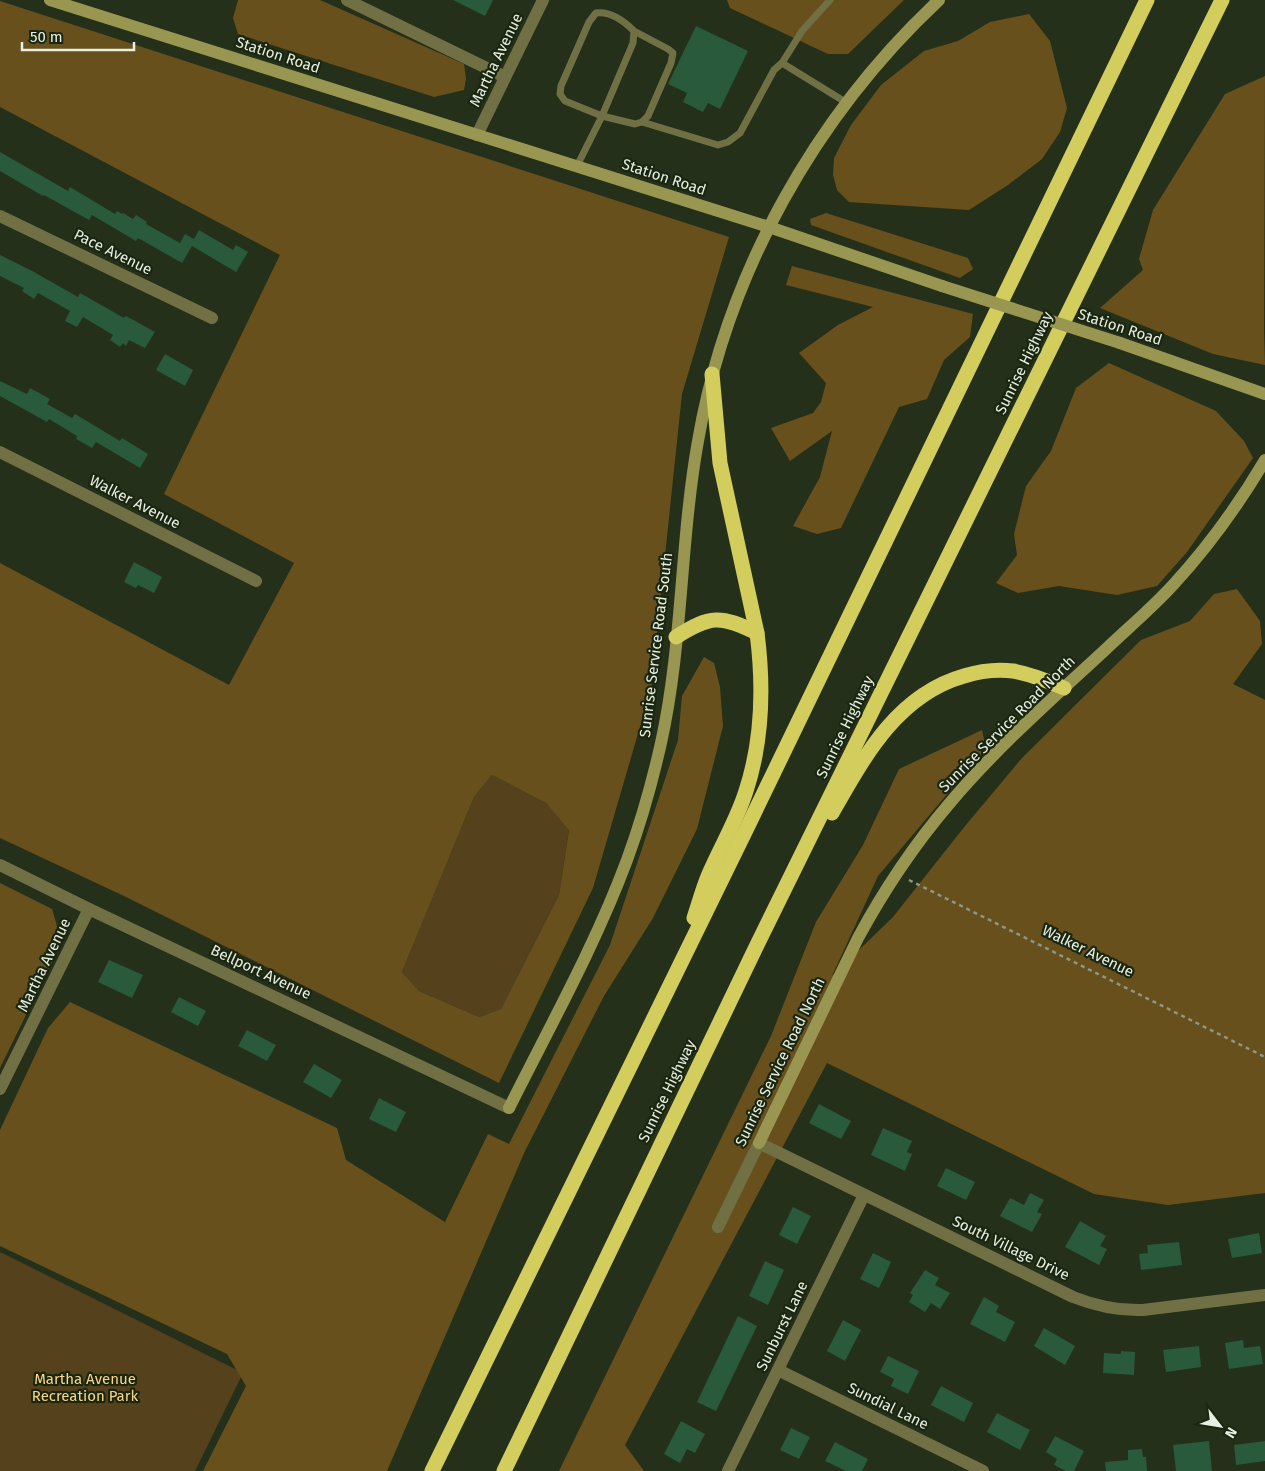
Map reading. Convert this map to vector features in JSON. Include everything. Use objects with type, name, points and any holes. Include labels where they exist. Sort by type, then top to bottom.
[{"type":"highway","points":[[432,1471],[1147,0]]},
{"type":"highway","name":"Sunrise Highway","points":[[504,1471],[757,944],[1222,0]]},
{"type":"highway","points":[[671,982],[709,874],[736,818],[746,792],[754,764],[762,714],[761,660],[757,633],[720,463],[712,374]]},
{"type":"highway","points":[[676,637],[694,625],[719,619],[741,625],[757,633]]},
{"type":"highway","points":[[757,944],[861,763],[903,710],[918,698],[952,679],[987,671],[1014,671],[1038,677],[1064,688]]},
{"type":"street","name":"Station Road","points":[[50,0],[769,227],[942,286],[1120,343],[1265,394]]},
{"type":"street","points":[[347,0],[505,77]]},
{"type":"street","name":"Martha Avenue","points":[[477,135],[543,0]]},
{"type":"street","name":"Sunrise Service Road South","points":[[509,1108],[590,947],[626,862],[641,819],[661,740],[670,690],[697,442],[712,374],[731,315],[769,227],[808,158],[846,103],[884,56],[939,0]]},
{"type":"street","name":"Pace Avenue","points":[[0,216],[212,318]]},
{"type":"street","name":"Walker Avenue","points":[[0,452],[256,581]]},
{"type":"street","name":"Sunrise Service Road North","points":[[718,1227],[858,938],[874,908],[896,874],[949,804],[986,764],[1173,585],[1217,532],[1265,460]]},
{"type":"street","name":"Bellport Avenue","points":[[0,865],[509,1108]]},
{"type":"street","name":"Martha Avenue","points":[[0,1088],[89,909]]},
{"type":"street","name":"South Village Drive","points":[[759,1143],[1073,1297],[1091,1304],[1126,1311],[1265,1295]]},
{"type":"street","name":"Sunburst Lane","points":[[728,1471],[864,1195]]},
{"type":"street","name":"Sundial Lane","points":[[778,1370],[983,1471]]},
{"type":"lane","points":[[642,122],[718,145],[728,142],[740,133],[774,70],[782,63],[802,31],[830,0]]},
{"type":"lane","points":[[604,12],[626,23],[634,32],[668,49],[672,53],[671,63],[648,116],[642,122],[635,124],[602,116],[564,101],[560,94],[561,86],[589,22],[596,13],[604,12]]},
{"type":"lane","points":[[578,166],[633,43],[634,32]]},
{"type":"lane","points":[[782,63],[846,103]]},
{"type":"path","name":"Walker Avenue","points":[[896,874],[1265,1057]]},
{"type":"green space","points":[[492,775],[546,803],[569,829],[559,895],[501,1009],[479,1017],[419,991],[402,972],[474,797]]},
{"type":"green space","name":"Martha Avenue Recreation Park","points":[[0,1252],[243,1373],[195,1471],[0,1471]]},
{"type":"shaded area","points":[[238,0],[320,0],[464,64],[466,79],[464,90],[434,97],[238,34],[233,18]]},
{"type":"shaded area","points":[[727,0],[904,0],[848,54],[828,54],[730,8]]},
{"type":"shaded area","points":[[0,1],[729,237],[682,394],[651,689],[593,888],[499,1083],[124,896],[0,838],[0,563],[229,685],[294,563],[164,494],[280,255],[0,107]],"holes":[[[492,775],[546,803],[569,830],[559,895],[501,1009],[479,1017],[419,991],[402,972],[474,797]]]},
{"type":"shaded area","points":[[1029,14],[1050,41],[1067,108],[1060,132],[1042,159],[1008,185],[969,210],[849,202],[837,190],[833,175],[834,158],[851,125],[881,85],[924,51],[958,41],[990,22]]},
{"type":"shaded area","points":[[1265,76],[1265,365],[1213,354],[1100,308],[1143,270],[1139,259],[1153,210],[1225,94]]},
{"type":"shaded area","points":[[826,213],[968,258],[973,269],[960,278],[811,225],[810,219]]},
{"type":"shaded area","points":[[792,266],[973,314],[970,337],[944,360],[927,399],[899,407],[841,528],[817,534],[793,526],[820,477],[832,431],[790,461],[771,428],[813,413],[821,402],[826,383],[799,353],[838,325],[873,307],[786,285]]},
{"type":"shaded area","points":[[1109,363],[1216,411],[1244,441],[1253,458],[1187,552],[1157,586],[1117,595],[1059,586],[1018,593],[996,583],[1017,555],[1014,534],[1026,486],[1051,451],[1076,388]]},
{"type":"shaded area","points":[[1237,589],[1260,621],[1262,644],[1233,684],[1265,700],[1265,1193],[1168,1205],[1094,1194],[827,1063],[625,1445],[644,1471],[559,1471],[771,1036],[816,922],[863,845],[899,769],[982,730],[986,748],[878,876],[832,976],[893,917],[1022,758],[1141,640],[1190,621],[1214,594]]},
{"type":"shaded area","points":[[704,657],[714,663],[720,687],[723,726],[697,829],[653,918],[604,996],[525,1151],[387,1471],[203,1471],[246,1386],[227,1354],[0,1246],[0,1130],[48,1028],[70,1002],[337,1128],[346,1160],[445,1222],[488,1134],[509,1144],[610,945],[678,740],[682,696]]},
{"type":"shaded area","points":[[0,883],[52,909],[57,926],[54,958],[0,1068]]},
{"type":"building","points":[[453,0],[493,0],[485,16]]},
{"type":"building","points":[[696,26],[748,51],[720,109],[708,103],[703,112],[683,102],[687,93],[668,84]]},
{"type":"building","points":[[0,152],[68,191],[70,187],[115,214],[117,211],[133,219],[136,215],[147,222],[146,224],[180,243],[185,234],[194,239],[199,230],[233,250],[236,245],[248,252],[236,272],[192,246],[182,263],[138,238],[136,241],[92,215],[89,220],[0,171]]},
{"type":"building","points":[[0,255],[78,297],[80,293],[124,318],[126,316],[155,332],[145,348],[129,340],[126,346],[123,343],[120,347],[110,340],[113,335],[83,317],[77,327],[65,321],[70,311],[38,293],[34,299],[22,291],[24,288],[0,276]]},
{"type":"building","points":[[165,354],[193,370],[185,386],[156,370]]},
{"type":"building","points":[[0,381],[27,394],[30,388],[50,399],[47,404],[72,418],[75,414],[120,441],[122,438],[148,454],[140,468],[96,442],[92,448],[76,439],[77,436],[49,419],[47,422],[0,396]]},
{"type":"building","points":[[134,562],[162,577],[154,593],[138,585],[136,588],[124,582]]},
{"type":"building","points":[[109,960],[143,975],[132,998],[98,982]]},
{"type":"building","points":[[179,997],[206,1011],[198,1026],[171,1012]]},
{"type":"building","points":[[247,1030],[276,1045],[267,1061],[238,1046]]},
{"type":"building","points":[[314,1064],[342,1080],[331,1098],[303,1082]]},
{"type":"building","points":[[379,1098],[406,1112],[396,1132],[369,1119]]},
{"type":"building","points":[[819,1104],[851,1121],[841,1139],[809,1123]]},
{"type":"building","points":[[883,1128],[912,1141],[907,1152],[912,1154],[905,1171],[871,1155]]},
{"type":"building","points":[[946,1168],[975,1182],[966,1200],[937,1186]]},
{"type":"building","points":[[1030,1193],[1044,1200],[1037,1212],[1042,1214],[1032,1232],[1000,1216],[1010,1198],[1024,1205]]},
{"type":"building","points":[[793,1207],[811,1216],[797,1244],[779,1235]]},
{"type":"building","points":[[1080,1221],[1106,1236],[1100,1246],[1107,1249],[1099,1265],[1065,1247]]},
{"type":"building","points":[[1259,1233],[1262,1253],[1232,1258],[1228,1239]]},
{"type":"building","points":[[1179,1242],[1182,1265],[1141,1270],[1139,1254],[1148,1253],[1147,1245]]},
{"type":"building","points":[[873,1253],[891,1262],[879,1288],[860,1279]]},
{"type":"building","points":[[765,1261],[784,1270],[768,1305],[749,1296]]},
{"type":"building","points":[[925,1270],[939,1278],[935,1285],[950,1293],[940,1309],[931,1303],[925,1312],[909,1302],[913,1295],[910,1293]]},
{"type":"building","points":[[984,1297],[999,1306],[996,1312],[1015,1322],[1005,1342],[970,1324]]},
{"type":"building","points":[[738,1316],[757,1326],[716,1411],[697,1402]]},
{"type":"building","points":[[843,1320],[861,1330],[845,1361],[827,1351]]},
{"type":"building","points":[[1044,1328],[1075,1346],[1065,1365],[1034,1346]]},
{"type":"building","points":[[1243,1340],[1244,1348],[1260,1346],[1263,1364],[1229,1369],[1225,1343]]},
{"type":"building","points":[[1199,1346],[1201,1367],[1166,1372],[1163,1350]]},
{"type":"building","points":[[1121,1351],[1135,1352],[1134,1375],[1103,1373],[1104,1353],[1121,1354]]},
{"type":"building","points":[[888,1356],[919,1371],[908,1394],[891,1386],[894,1379],[880,1372]]},
{"type":"building","points":[[941,1386],[973,1403],[964,1422],[931,1405]]},
{"type":"building","points":[[997,1413],[1030,1430],[1020,1450],[987,1432]]},
{"type":"building","points":[[681,1421],[705,1434],[695,1453],[687,1449],[680,1463],[664,1454]]},
{"type":"building","points":[[791,1428],[810,1437],[799,1459],[780,1450]]},
{"type":"building","points":[[1055,1436],[1084,1451],[1074,1471],[1066,1471],[1054,1465],[1057,1459],[1046,1452]]},
{"type":"building","points":[[1209,1441],[1212,1471],[1176,1471],[1173,1445]]},
{"type":"building","points":[[1265,1441],[1265,1461],[1236,1465],[1234,1445]]},
{"type":"building","points":[[835,1442],[868,1459],[862,1471],[846,1471],[825,1461]]},
{"type":"building","points":[[1142,1449],[1143,1457],[1146,1457],[1147,1471],[1106,1471],[1105,1462],[1128,1460],[1128,1450]]}]
